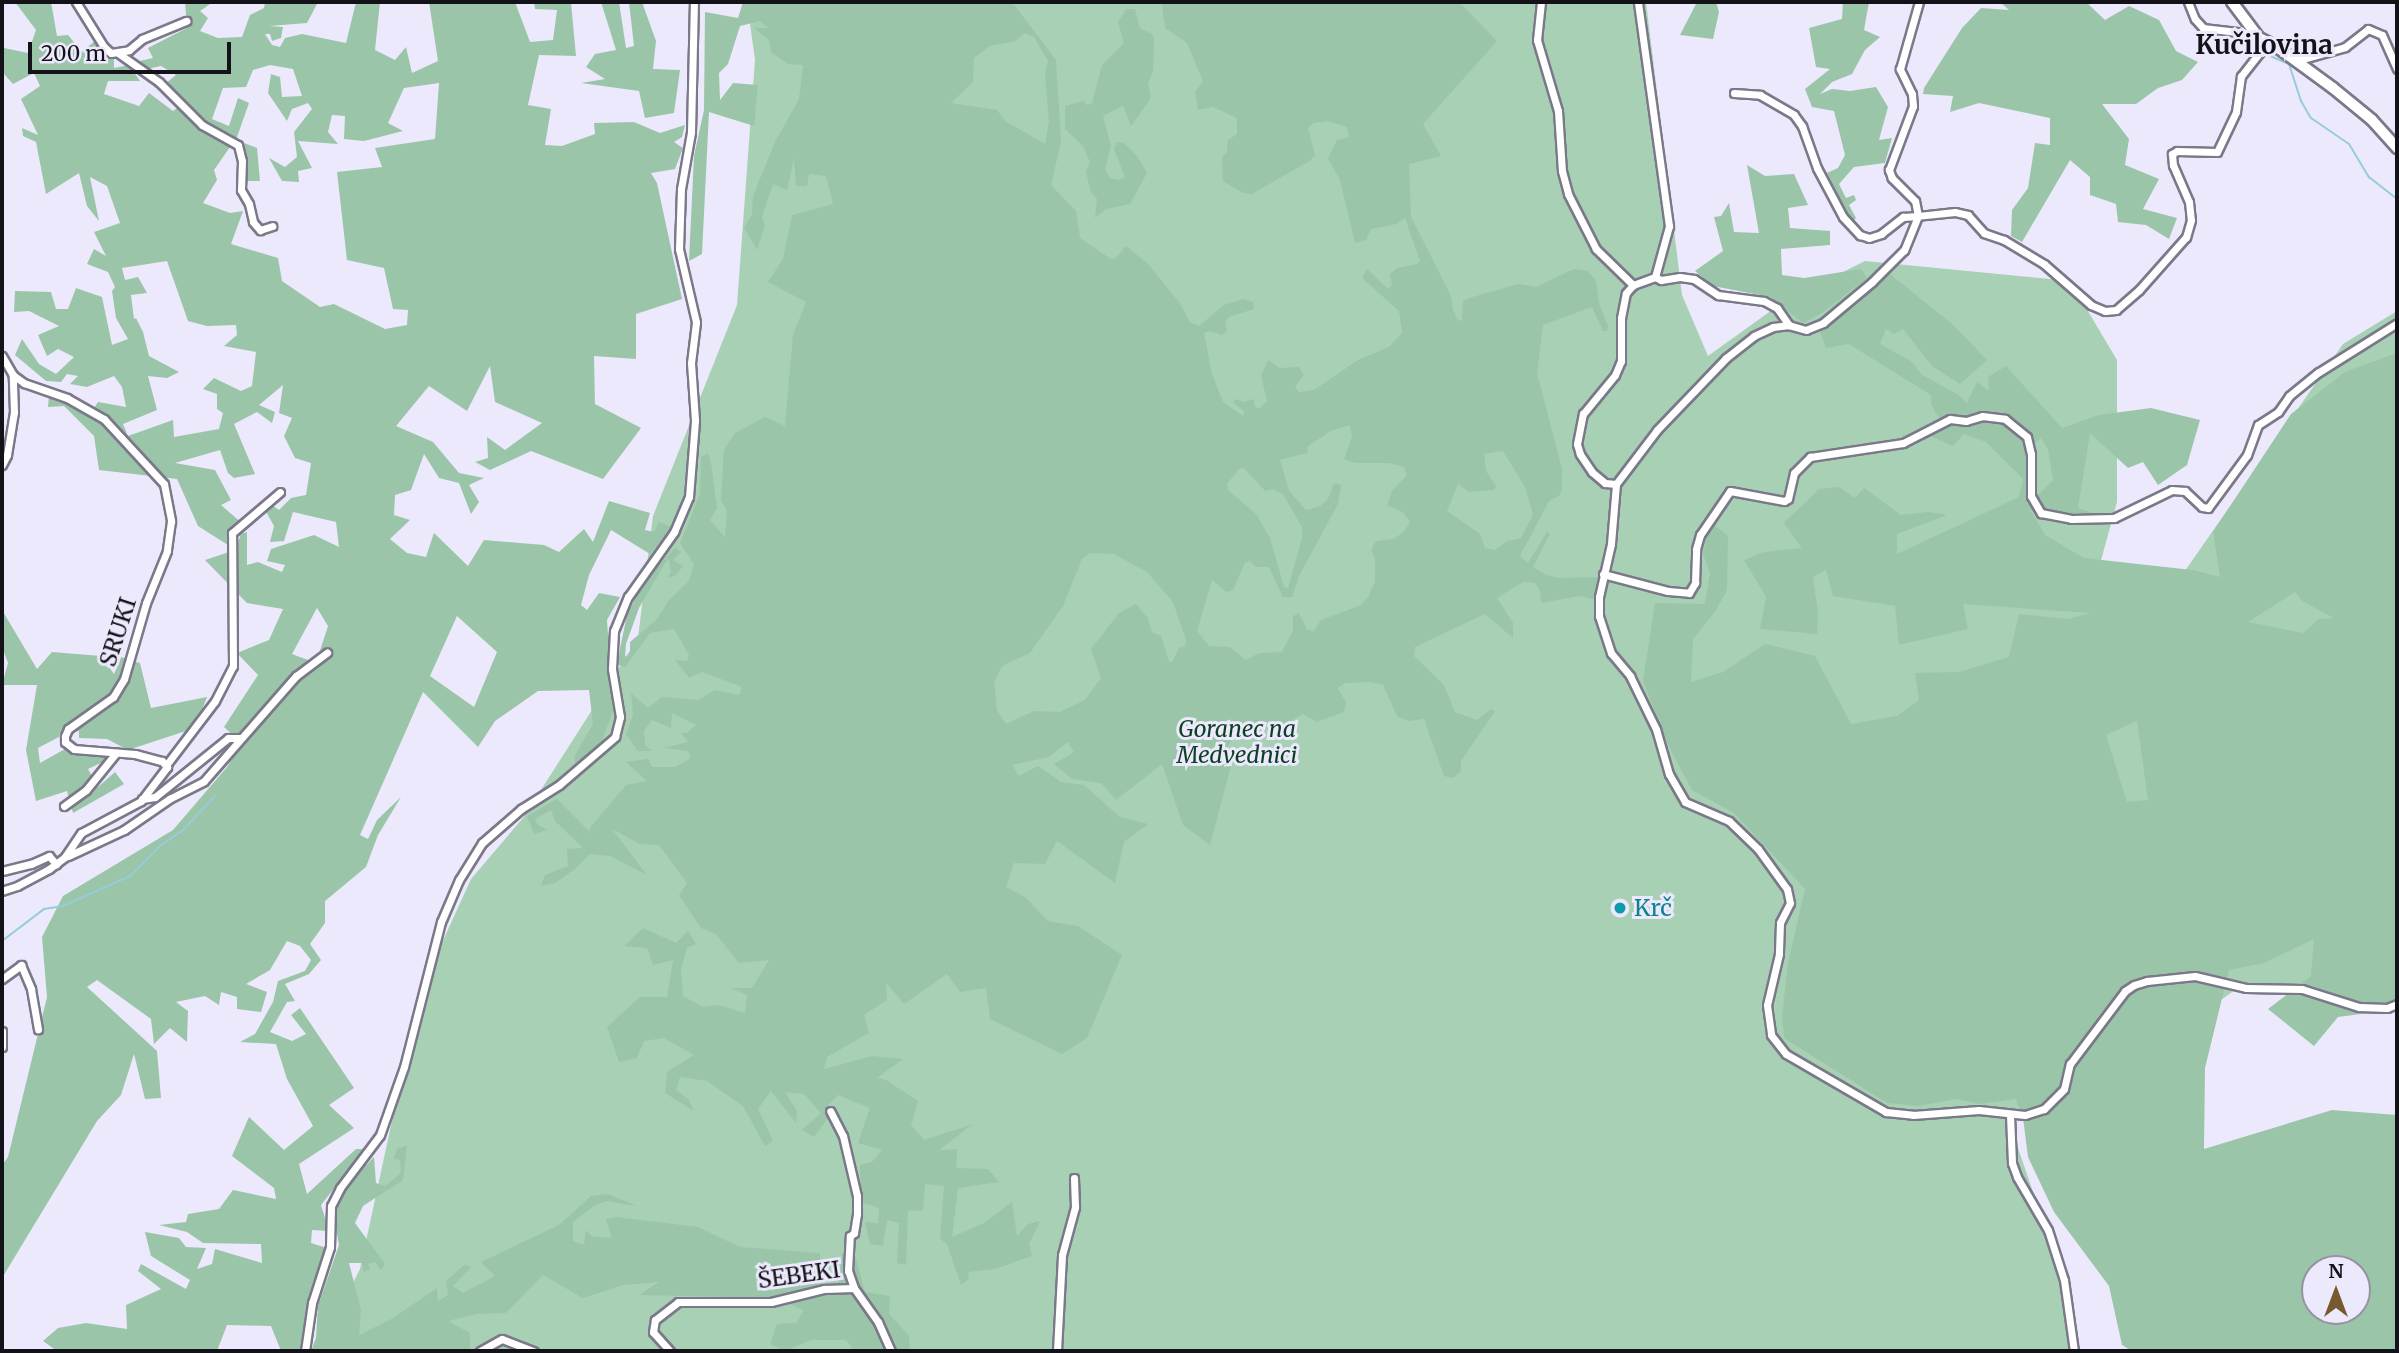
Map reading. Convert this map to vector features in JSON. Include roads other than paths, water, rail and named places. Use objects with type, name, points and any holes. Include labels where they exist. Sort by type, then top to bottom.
[{"type":"street","points":[[76,2],[104,47],[159,82],[202,125],[238,145],[242,161],[240,184],[253,222],[260,230],[272,226]]},
{"type":"street","points":[[305,1351],[312,1303],[330,1247],[331,1206],[340,1188],[380,1135],[404,1067],[441,922],[459,880],[482,843],[521,809],[559,785],[615,737],[620,717],[612,670],[614,631],[628,597],[683,515],[692,478],[695,420],[691,363],[696,322],[679,249],[681,189],[692,121],[694,2]]},
{"type":"street","points":[[1541,2],[1537,40],[1558,111],[1562,171],[1568,194],[1596,249],[1633,285]]},
{"type":"street","points":[[1638,2],[1669,226],[1655,277]]},
{"type":"street","points":[[1919,2],[1900,69],[1912,94],[1913,106],[1889,170],[1892,178],[1915,201],[1918,216],[1904,250],[1872,282],[1823,323],[1806,331],[1788,325],[1773,327],[1754,335],[1727,358],[1657,430],[1616,484],[1611,544],[1599,597],[1601,627],[1611,653],[1630,676],[1656,729],[1669,774],[1685,802],[1729,821],[1758,849],[1787,889],[1790,903],[1780,923],[1779,954],[1767,1004],[1767,1023],[1777,1045],[1813,1071],[1886,1112],[1913,1115],[1979,1110],[2010,1115],[2034,1113],[2053,1102],[2064,1089],[2070,1064],[2125,991],[2134,985],[2194,976],[2254,989],[2302,989],[2373,1009],[2397,1004]]},
{"type":"street","points":[[2188,2],[2195,19],[2203,28],[2259,37]]},
{"type":"street","points":[[2232,2],[2259,37],[2296,61],[2367,115],[2397,148]]},
{"type":"street","points":[[118,54],[129,50],[142,39],[186,21]]},
{"type":"street","points":[[2296,61],[2345,47],[2368,29],[2382,35],[2397,69]]},
{"type":"street","points":[[1734,93],[1760,95],[1794,115],[1802,126],[1817,167],[1843,217],[1860,236],[1869,238],[1889,229],[1903,218],[1955,212],[1968,215],[1984,233],[2004,240],[2044,264],[2098,309],[2116,310],[2186,237],[2191,220],[2189,202],[2173,165],[2172,154],[2177,151],[2217,152],[2236,112],[2241,76],[2260,52],[2259,37]]},
{"type":"street","points":[[1616,484],[1605,483],[1592,472],[1577,444],[1583,414],[1615,375],[1620,361],[1621,318],[1626,293],[1633,285],[1655,277],[1661,280],[1680,277],[1694,279],[1717,295],[1764,301],[1777,308],[1788,325]]},
{"type":"street","points":[[1603,573],[1668,591],[1689,593],[1695,583],[1700,535],[1730,491],[1784,501],[1788,499],[1794,473],[1810,457],[1903,443],[1950,419],[1966,421],[1982,416],[2006,419],[2027,437],[2031,454],[2031,496],[2041,513],[2071,519],[2114,518],[2172,490],[2185,491],[2202,507],[2207,508],[2247,455],[2258,425],[2278,412],[2290,396],[2319,372],[2397,323]]},
{"type":"street","points":[[2,356],[13,375],[13,421],[7,455],[2,465]]},
{"type":"street","name":"SRUKI","points":[[13,375],[24,383],[67,398],[104,419],[165,488],[171,535],[146,603],[124,679],[113,697],[68,729],[65,742],[74,749],[135,754],[167,764]]},
{"type":"street","points":[[142,799],[215,701],[233,666],[232,533],[280,492]]},
{"type":"street","points":[[2,891],[18,886],[65,857],[124,830],[169,799],[204,780],[234,750],[240,738],[268,711],[296,676],[327,653]]},
{"type":"street","points":[[65,857],[81,833],[142,799],[156,797],[228,738],[240,738]]},
{"type":"street","points":[[64,806],[86,790],[116,753]]},
{"type":"street","points":[[2,870],[31,864],[49,856],[56,864]]},
{"type":"street","points":[[2,979],[21,965],[31,989],[38,1029]]},
{"type":"street","points":[[2,1031],[2,1048]]},
{"type":"street","name":"ŠEBEKI","points":[[670,1351],[653,1332],[655,1320],[678,1302],[771,1302],[824,1289],[853,1288],[848,1271],[857,1196],[843,1136],[830,1111]]},
{"type":"street","points":[[2010,1115],[2012,1163],[2017,1177],[2048,1230],[2064,1280],[2074,1351]]},
{"type":"street","points":[[1057,1351],[1062,1255],[1075,1207],[1074,1178]]},
{"type":"street","points":[[853,1288],[878,1322],[891,1351]]},
{"type":"street","points":[[480,1351],[505,1339],[534,1351]]},
{"type":"waterway","points":[[2240,2],[2266,37]]},
{"type":"waterway","points":[[2270,56],[2289,64],[2301,101],[2311,118],[2349,144],[2369,177],[2397,199]]},
{"type":"waterway","points":[[2,941],[44,909],[63,906],[130,876],[161,845],[182,831],[215,796]]},
{"type":"place","name":"Krč","points":[[1620,908]]},
{"type":"district","name":"Kučilovina","points":[[2264,45]]},
{"type":"park label","name":"Goranec na Medvednici","points":[[1237,742]]}]
